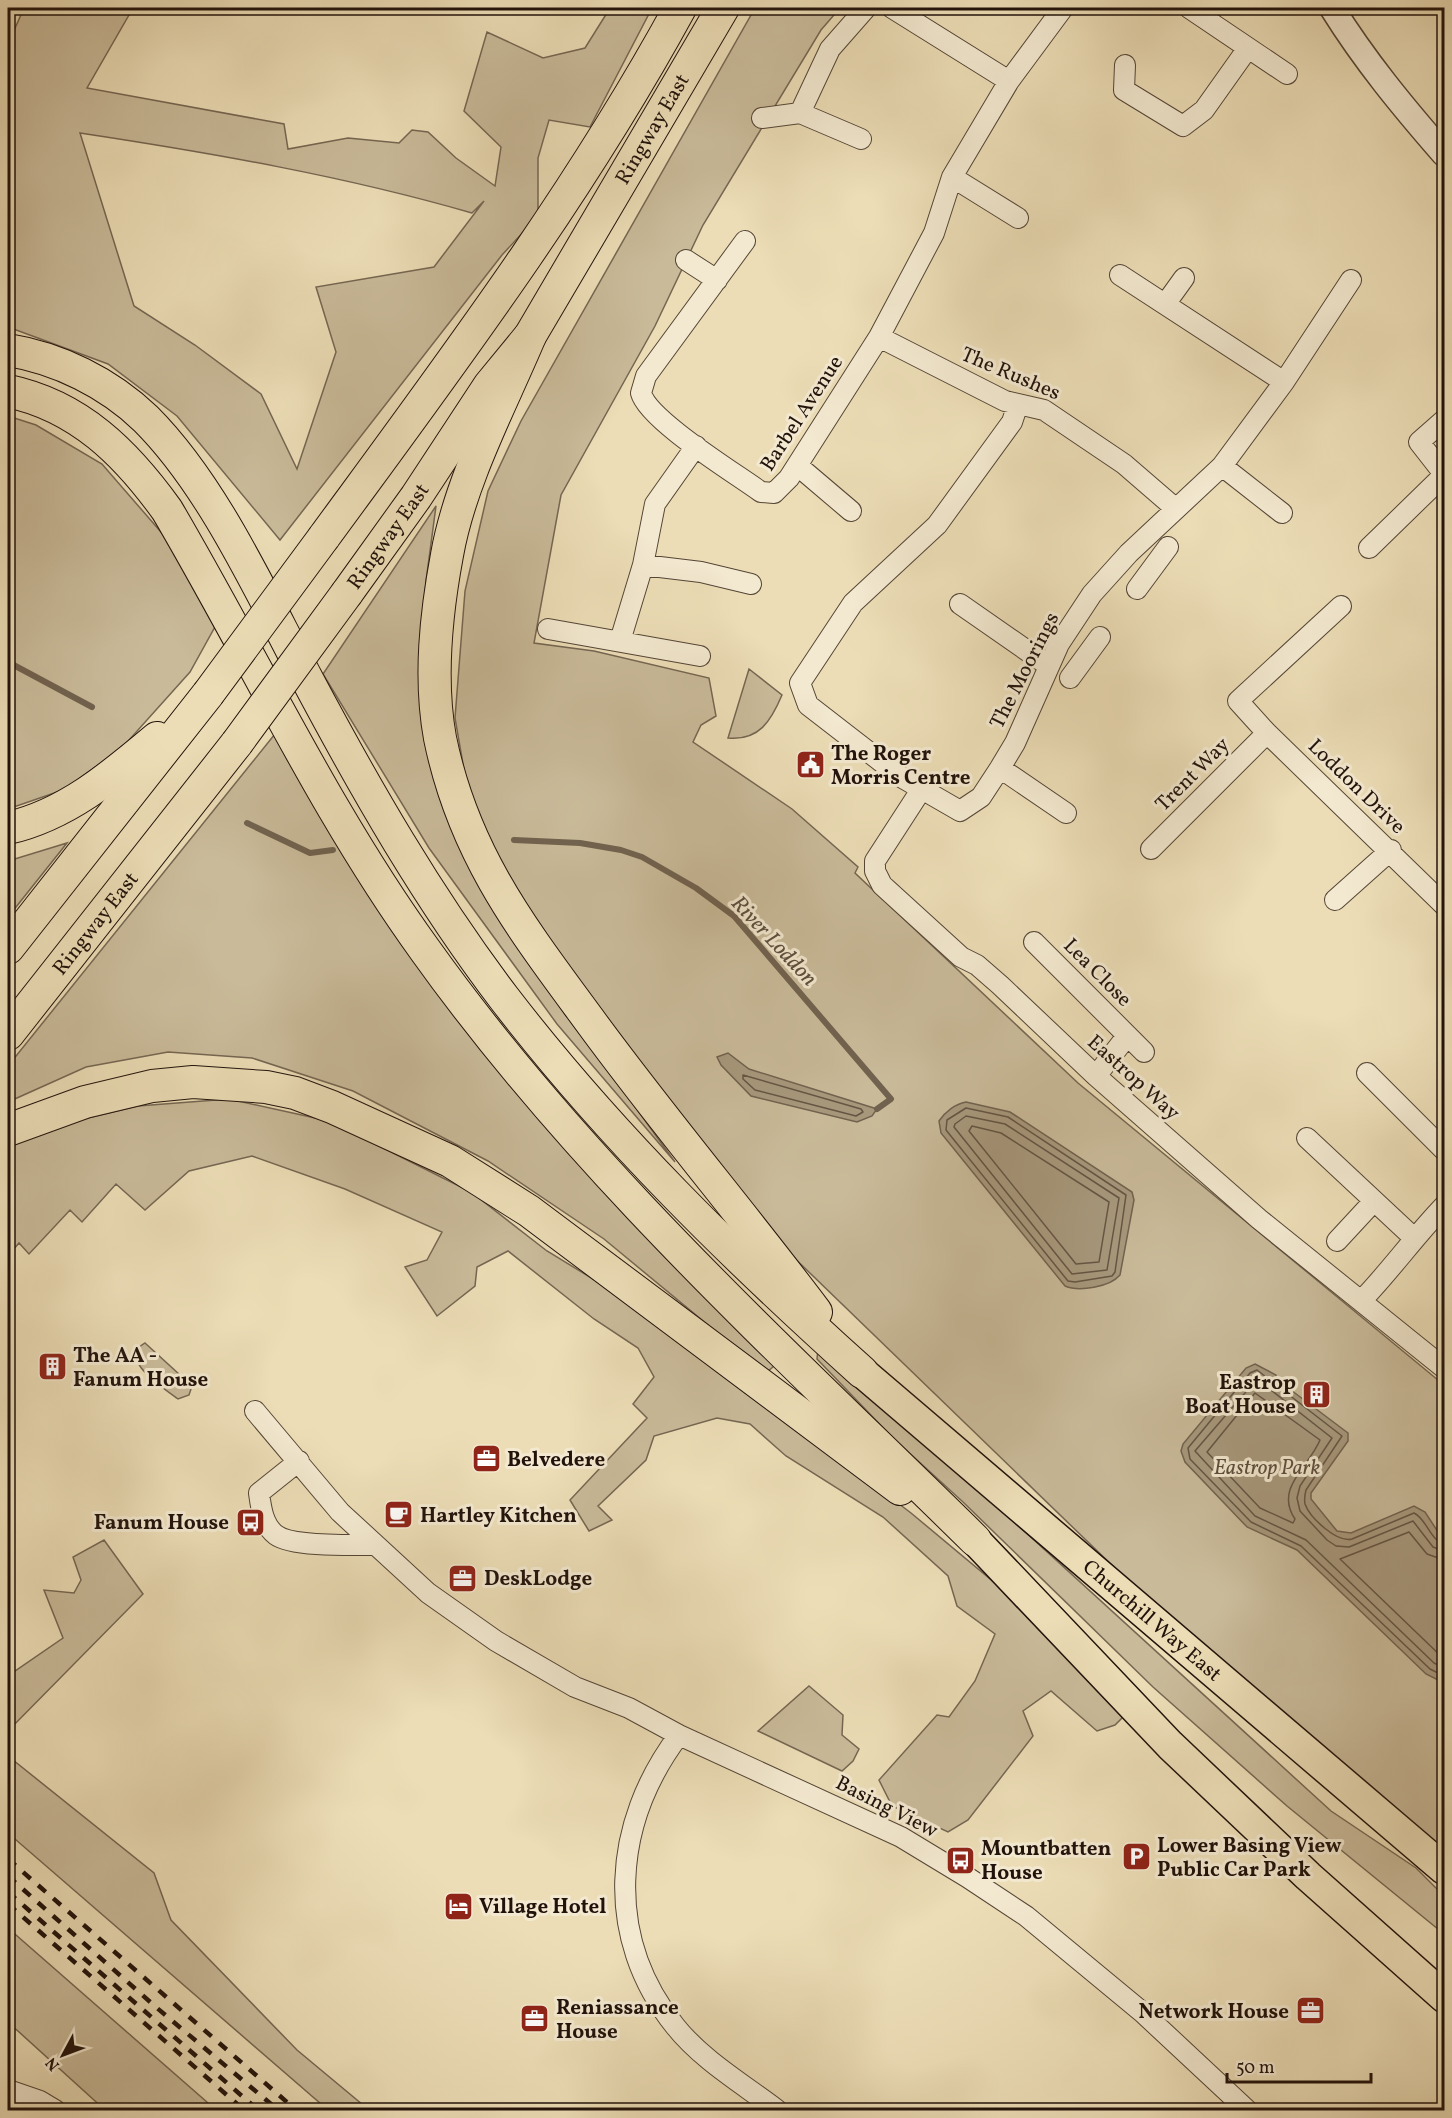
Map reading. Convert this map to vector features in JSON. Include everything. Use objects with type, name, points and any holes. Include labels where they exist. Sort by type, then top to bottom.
[{"type":"highway","name":"Ringway East","points":[[8,948],[208,694],[539,240],[640,78],[680,8]]},
{"type":"highway","name":"Ringway East","points":[[8,1034],[237,744],[416,497],[489,386],[530,336],[723,8]]},
{"type":"highway","points":[[530,336],[464,492],[447,554],[435,642],[434,674],[440,738],[451,781],[477,852],[536,947],[659,1113],[780,1264],[862,1372]]},
{"type":"highway","points":[[8,350],[44,359],[92,379],[145,418],[178,456],[226,531],[394,836],[464,943],[503,996],[562,1071],[657,1177],[771,1290],[862,1372]]},
{"type":"highway","points":[[8,391],[42,400],[88,425],[132,464],[167,510],[361,855],[424,949],[489,1036],[565,1126],[656,1227],[975,1540]]},
{"type":"highway","points":[[8,828],[47,815],[96,787],[208,694]]},
{"type":"highway","points":[[8,1130],[86,1102],[152,1086],[193,1082],[266,1087],[295,1093],[332,1107],[450,1161],[530,1211],[945,1523],[975,1540]]},
{"type":"main road","name":"Churchill Way East","points":[[862,1372],[1286,1731],[1444,1869]]},
{"type":"main road","points":[[975,1540],[1170,1745],[1308,1876],[1444,1997]]},
{"type":"street","points":[[800,113],[830,49],[866,8]]},
{"type":"street","points":[[892,8],[1009,81]]},
{"type":"street","name":"Barbel Avenue","points":[[746,242],[646,376],[642,386],[643,399],[649,409],[696,446],[761,492],[768,494],[778,490],[798,466],[879,336],[934,232],[952,177],[1009,81],[1063,8]]},
{"type":"street","points":[[1189,8],[1287,74]]},
{"type":"street","points":[[1332,8],[1393,96],[1444,154]]},
{"type":"street","points":[[1125,65],[1124,90],[1183,126],[1204,110],[1248,48]]},
{"type":"street","points":[[762,118],[800,113],[861,139]]},
{"type":"street","points":[[952,177],[1018,218]]},
{"type":"street","points":[[686,260],[717,280]]},
{"type":"street","points":[[1120,275],[1284,382]]},
{"type":"street","points":[[1166,303],[1184,278]]},
{"type":"street","name":"The Moorings","points":[[1018,404],[1012,422],[937,525],[853,603],[800,683],[808,705],[921,790],[960,811],[981,797],[1000,768],[1015,743],[1059,644],[1092,594],[1175,508],[1222,466],[1284,382],[1351,280]]},
{"type":"street","name":"The Rushes","points":[[879,336],[980,390],[1018,404],[1044,410],[1124,464],[1175,508]]},
{"type":"street","points":[[1369,548],[1444,475],[1419,442],[1444,420]]},
{"type":"street","points":[[620,641],[643,565],[656,504],[696,446]]},
{"type":"street","points":[[798,466],[851,511]]},
{"type":"street","points":[[1222,466],[1282,513]]},
{"type":"street","points":[[1137,589],[1168,547]]},
{"type":"street","points":[[1129,554],[1152,568]]},
{"type":"street","points":[[643,565],[701,572],[751,584]]},
{"type":"street","points":[[960,604],[1049,666]]},
{"type":"street","name":"Loddon Drive","points":[[1341,606],[1238,701],[1266,733],[1444,902]]},
{"type":"street","points":[[548,629],[700,656]]},
{"type":"street","points":[[1070,678],[1100,637]]},
{"type":"street","points":[[1059,644],[1087,656]]},
{"type":"street","name":"Trent Way","points":[[1151,849],[1266,733]]},
{"type":"street","points":[[1000,768],[1066,813]]},
{"type":"street","name":"Eastrop Way","points":[[921,790],[875,861],[877,877],[882,885],[961,957],[977,965],[1000,985],[1096,1076],[1259,1219],[1444,1368]]},
{"type":"street","points":[[1335,900],[1390,850]]},
{"type":"street","name":"Lea Close","points":[[1034,942],[1144,1052]]},
{"type":"street","name":"Lea Close","points":[[1096,1076],[1127,1036]]},
{"type":"street","points":[[1367,1073],[1444,1150]]},
{"type":"street","points":[[1307,1138],[1414,1238]]},
{"type":"street","points":[[1337,1241],[1374,1201]]},
{"type":"street","points":[[1362,1300],[1444,1206]]},
{"type":"street","name":"Basing View","points":[[255,1411],[340,1512],[428,1593],[506,1647],[574,1687],[629,1708],[679,1735],[901,1837],[1026,1916],[1142,2012],[1247,2110]]},
{"type":"street","points":[[299,1461],[259,1493],[262,1517],[277,1536],[311,1544],[374,1545]]},
{"type":"street","points":[[679,1735],[658,1764],[636,1813],[624,1883],[630,1943],[650,1989],[675,2027],[698,2050],[777,2110]]},
{"type":"street","points":[[8,2090],[40,2101],[55,2110]]},
{"type":"green space","points":[[24,8],[133,8],[87,88],[284,124],[288,149],[348,138],[399,143],[412,130],[428,132],[456,158],[495,186],[501,147],[464,111],[487,32],[543,58],[585,48],[610,8],[652,8],[590,127],[549,120],[538,158],[538,216],[502,255],[280,540],[177,416],[108,364],[8,327],[8,44]],"holes":[[[80,133],[228,157],[327,177],[472,213],[484,201],[434,267],[316,287],[336,352],[297,469],[261,394],[195,345],[134,306]]]},
{"type":"green space","name":"Eastrop Park","points":[[755,8],[840,8],[821,30],[703,225],[655,326],[561,495],[534,643],[594,651],[709,678],[716,716],[701,725],[693,742],[792,809],[858,867],[855,873],[1078,1083],[1444,1385],[1444,1855],[1149,1601],[782,1246],[617,1037],[490,853],[467,787],[455,718],[465,591],[488,491],[521,421]]},
{"type":"green space","points":[[8,416],[36,425],[102,464],[167,539],[216,625],[190,672],[121,749],[63,790],[8,809]]},
{"type":"green space","points":[[436,506],[426,581],[419,678],[429,759],[591,1046],[675,1162],[557,1024],[429,848],[323,674]]},
{"type":"green space","points":[[749,669],[782,695],[768,721],[756,733],[739,738],[728,738]]},
{"type":"green space","points":[[279,729],[314,801],[774,1366],[766,1373],[604,1239],[488,1161],[353,1091],[252,1058],[168,1052],[86,1067],[8,1102],[8,1066]]},
{"type":"green space","points":[[67,843],[8,917],[8,861]]},
{"type":"green space","points":[[229,1099],[329,1121],[471,1192],[547,1251],[644,1310],[911,1513],[1019,1603],[1130,1710],[1115,1725],[1097,1731],[1051,1691],[1023,1711],[1033,1736],[968,1820],[948,1832],[892,1806],[879,1780],[937,1715],[949,1717],[975,1681],[995,1634],[957,1606],[948,1576],[883,1517],[786,1456],[750,1424],[717,1418],[654,1436],[646,1460],[598,1506],[612,1520],[589,1531],[570,1500],[647,1418],[633,1404],[654,1377],[638,1348],[594,1319],[508,1251],[477,1267],[475,1286],[437,1316],[405,1267],[427,1260],[442,1232],[345,1189],[252,1156],[189,1171],[145,1210],[116,1184],[82,1222],[70,1210],[29,1254],[19,1243],[8,1256],[8,1147],[63,1124],[138,1106]]},
{"type":"green space","points":[[145,1343],[192,1386],[189,1395],[178,1399],[145,1372],[133,1351]]},
{"type":"green space","points":[[818,1349],[998,1507],[1331,1811],[1416,1868],[1444,1896],[1444,1934],[1287,1806],[1153,1687],[963,1502],[893,1438],[817,1359]]},
{"type":"green space","points":[[104,1540],[143,1594],[8,1731],[8,1676],[63,1638],[44,1590],[74,1593],[81,1580],[73,1557]]},
{"type":"green space","points":[[809,1686],[843,1715],[842,1735],[859,1749],[853,1761],[842,1771],[758,1731]]},
{"type":"green space","points":[[8,1756],[154,1873],[171,1920],[297,2050],[369,2110],[328,2110],[8,1833]]},
{"type":"green space","points":[[8,1928],[216,2110],[105,2110],[8,2022]]},
{"type":"water","points":[[728,1053],[749,1069],[877,1109],[872,1116],[857,1122],[751,1096],[721,1065],[717,1057]]},
{"type":"water","points":[[966,1102],[1010,1112],[1132,1192],[1134,1200],[1120,1275],[1109,1283],[1094,1287],[1065,1286],[941,1133],[939,1121],[941,1118],[954,1107]]},
{"type":"water","points":[[1255,1364],[1276,1375],[1275,1378],[1348,1433],[1348,1441],[1311,1493],[1311,1499],[1337,1531],[1351,1533],[1414,1506],[1425,1512],[1444,1541],[1444,1683],[1426,1674],[1297,1550],[1247,1527],[1185,1462],[1181,1451],[1183,1444],[1246,1368]]},
{"type":"waterway","name":"River Loddon","points":[[8,662],[92,707]]},
{"type":"waterway","name":"River Loddon","points":[[247,823],[310,853],[333,850]]},
{"type":"waterway","name":"River Loddon","points":[[514,840],[580,843],[621,850],[642,857],[696,888],[734,916],[891,1099],[877,1109]]},
{"type":"railway","points":[[8,1859],[296,2110]]},
{"type":"railway","points":[[8,1876],[157,2008],[278,2110]]},
{"type":"railway","points":[[8,1892],[258,2110]]},
{"type":"railway","points":[[8,1904],[244,2110]]},
{"type":"place","name":"The Roger Morris Centre","points":[[810,765]]},
{"type":"place","name":"The AA - Fanum House","points":[[52,1367]]},
{"type":"place","name":"Eastrop Boat House","points":[[1317,1394]]},
{"type":"place","name":"Belvedere","points":[[486,1459]]},
{"type":"place","name":"Hartley Kitchen","points":[[399,1515]]},
{"type":"place","name":"Fanum House","points":[[250,1522]]},
{"type":"place","name":"DeskLodge","points":[[463,1578]]},
{"type":"place","name":"Lower Basing View Public Car Park","points":[[1136,1857]]},
{"type":"place","name":"Mountbatten House","points":[[960,1860]]},
{"type":"place","name":"Village Hotel","points":[[458,1906]]},
{"type":"place","name":"Network House","points":[[1310,2011]]},
{"type":"place","name":"Reniassance House","points":[[535,2019]]}]
